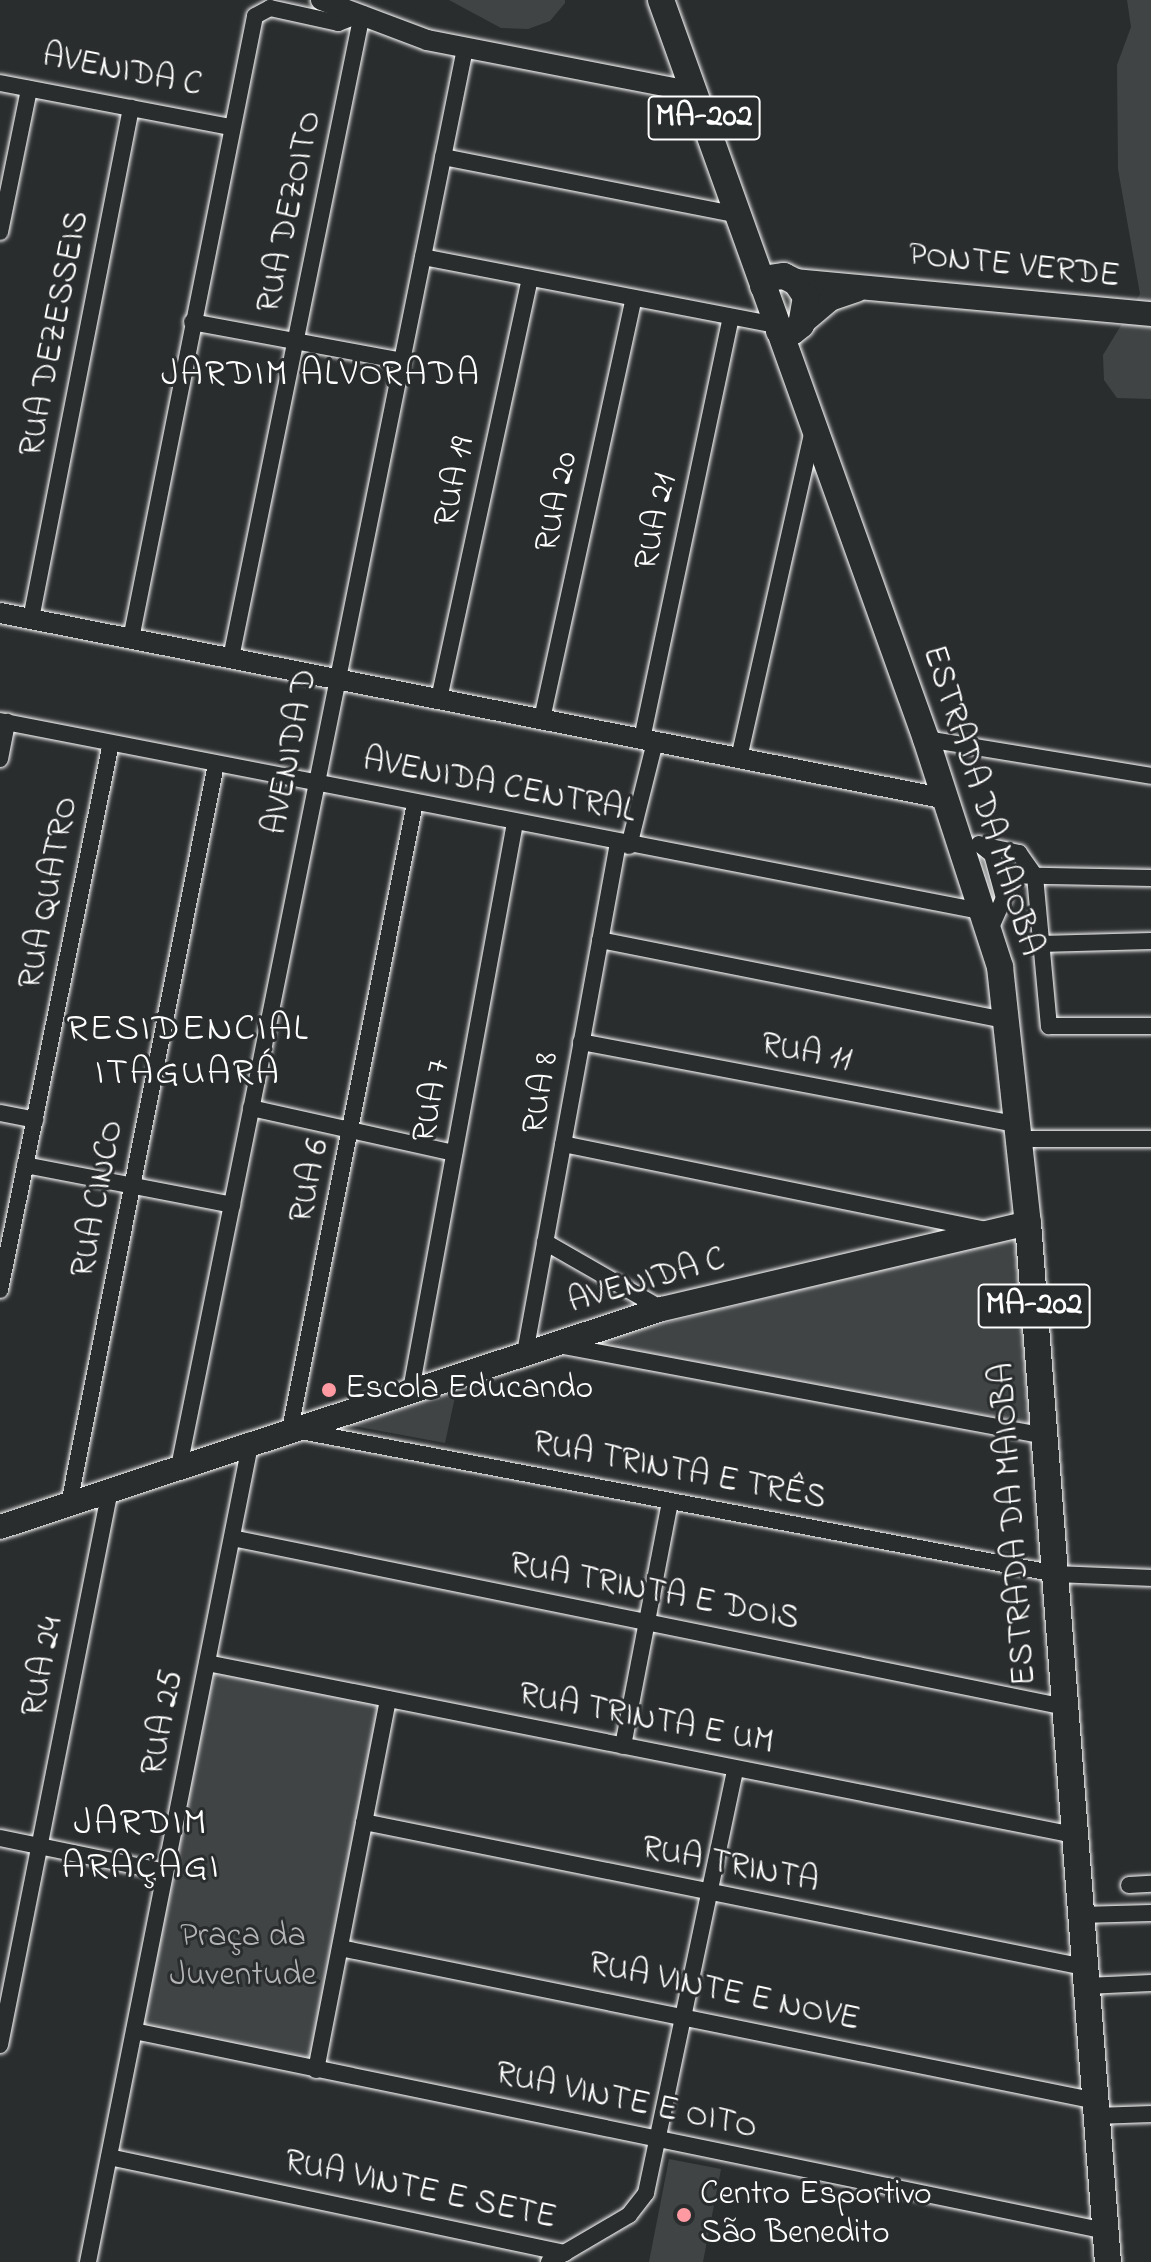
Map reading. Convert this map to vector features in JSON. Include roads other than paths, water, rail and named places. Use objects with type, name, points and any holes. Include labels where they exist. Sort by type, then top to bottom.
[{"type":"main road","name":"MA-202","points":[[661,0],[742,226],[780,281],[790,326]]},
{"type":"main road","name":"MA-202","points":[[780,281],[806,297],[790,326]]},
{"type":"main road","name":"PONTE VERDE","points":[[780,281],[1143,313]]},
{"type":"main road","name":"PONTE VERDE","points":[[790,326],[830,299],[870,287]]},
{"type":"main road","name":"ESTRADA DA MAIOBA","points":[[790,326],[798,383],[947,799],[974,844],[1010,1021],[1057,1574],[1108,2262]]},
{"type":"main road","name":"AVENIDA C","points":[[0,1517],[252,1437],[290,1429],[662,1309],[1028,1223]]},
{"type":"main road","name":"AVENIDA C","points":[[0,1527],[70,1497],[110,1490],[180,1461]]},
{"type":"street","points":[[321,0],[399,31],[465,49],[695,92]]},
{"type":"street","points":[[131,639],[255,16],[261,10],[329,23],[362,14]]},
{"type":"street","name":"RUA DEZOITO","points":[[231,658],[362,14]]},
{"type":"street","name":"AVENIDA D","points":[[180,1461],[465,49]]},
{"type":"street","name":"AVENIDA C","points":[[0,83],[231,127]]},
{"type":"street","points":[[0,232],[29,89]]},
{"type":"street","name":"RUA DEZESSEIS","points":[[31,619],[131,108]]},
{"type":"street","points":[[443,157],[742,226]]},
{"type":"street","points":[[423,257],[790,326]]},
{"type":"street","name":"RUA 19","points":[[439,699],[530,278]]},
{"type":"street","name":"RUA 20","points":[[542,719],[634,298]]},
{"type":"street","name":"RUA 21","points":[[648,740],[731,317]]},
{"type":"street","points":[[192,322],[402,361]]},
{"type":"street","points":[[739,758],[814,427]]},
{"type":"street","points":[[0,613],[947,799]]},
{"type":"street","points":[[0,759],[4,722]]},
{"type":"street","name":"AVENIDA CENTRAL","points":[[4,722],[624,844],[988,921]]},
{"type":"street","points":[[926,739],[1151,776]]},
{"type":"street","name":"RUA 8","points":[[525,1353],[600,940],[648,740]]},
{"type":"street","name":"RUA QUATRO","points":[[0,1290],[111,743]]},
{"type":"street","name":"RUA CINCO","points":[[70,1497],[216,764]]},
{"type":"street","name":"RUA 6","points":[[290,1429],[352,1131],[415,803]]},
{"type":"street","name":"RUA 7","points":[[411,1390],[515,823]]},
{"type":"street","points":[[974,844],[998,875],[1004,902],[988,921]]},
{"type":"street","points":[[974,844],[1019,853],[1035,876],[1049,1026],[1151,1026]]},
{"type":"street","points":[[998,875],[1151,878]]},
{"type":"street","points":[[600,940],[1010,1021]]},
{"type":"street","points":[[1040,944],[1151,941]]},
{"type":"street","name":"RUA 11","points":[[581,1042],[1020,1132],[1151,1139]]},
{"type":"street","points":[[251,1108],[454,1153]]},
{"type":"street","points":[[0,1113],[35,1120]]},
{"type":"street","points":[[563,1144],[920,1213],[991,1232]]},
{"type":"street","points":[[25,1165],[232,1205]]},
{"type":"street","points":[[920,1213],[936,1225],[943,1243]]},
{"type":"street","points":[[545,1242],[662,1309]]},
{"type":"street","points":[[553,1344],[1044,1436]]},
{"type":"street","name":"RUA TRINTA E TRÊS","points":[[290,1429],[1057,1574],[1151,1578]]},
{"type":"street","name":"RUA 25","points":[[88,2262],[252,1437]]},
{"type":"street","name":"RUA 24","points":[[0,2045],[110,1490]]},
{"type":"street","points":[[623,1746],[670,1501]]},
{"type":"street","name":"RUA TRINTA E DOIS","points":[[232,1538],[1065,1707]]},
{"type":"street","name":"RUA TRINTA E UM","points":[[207,1663],[1074,1835]]},
{"type":"street","points":[[316,2070],[388,1699]]},
{"type":"street","name":"RUA VINTE E SETE","points":[[109,2157],[565,2253],[640,2205],[658,2140],[735,1770]]},
{"type":"street","name":"RUA TRINTA","points":[[364,1822],[709,1892],[1085,1976],[1151,1983]]},
{"type":"street","points":[[0,1838],[165,1872]]},
{"type":"street","points":[[1129,1885],[1151,1884]]},
{"type":"street","points":[[1080,1915],[1151,1913]]},
{"type":"street","name":"RUA VINTE E NOVE","points":[[340,1948],[684,2014],[1096,2108],[1151,2114]]},
{"type":"street","name":"RUA VINTE E OITO","points":[[134,2031],[1106,2231]]},
{"type":"street","points":[[549,2262],[565,2253]]},
{"type":"place","name":"Escola Educando","points":[[329,1390]]},
{"type":"place","name":"Centro Esportivo São Benedito","points":[[684,2215]]},
{"type":"district","name":"JARDIM ALVORADA","points":[[321,376]]},
{"type":"district","name":"RESIDENCIAL ITAGUARÁ","points":[[188,1053]]},
{"type":"district","name":"JARDIM ARAÇAGI","points":[[141,1847]]},
{"type":"park label","name":"Praça da Juventude","points":[[243,1956]]}]
